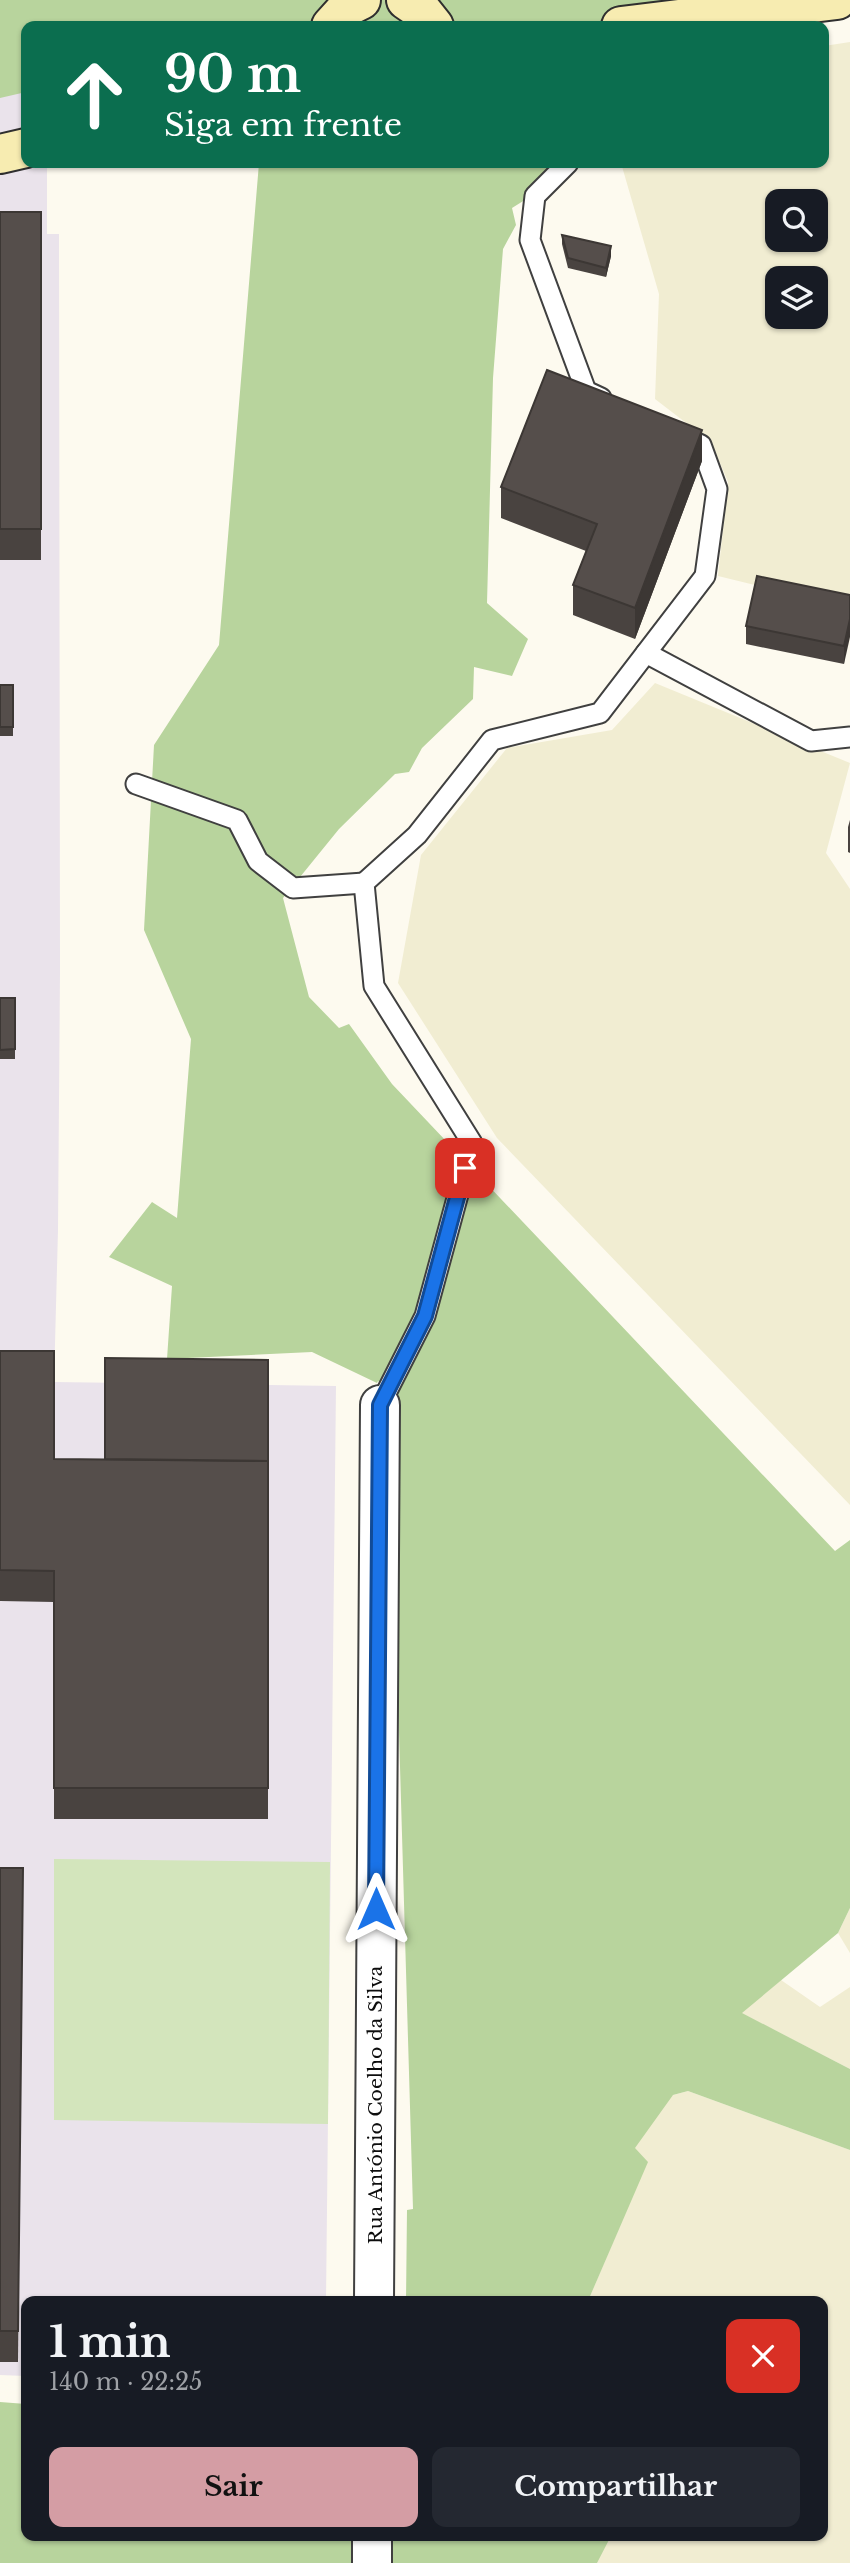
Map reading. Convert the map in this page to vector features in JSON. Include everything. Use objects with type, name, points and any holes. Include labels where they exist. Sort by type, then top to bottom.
[{"type":"street","points":[[336,21],[349,6],[361,0]]},
{"type":"street","points":[[406,0],[422,10],[430,21]]},
{"type":"street","points":[[663,21],[837,0]]},
{"type":"street","points":[[0,154],[21,149]]},
{"type":"street","name":"Rua António Coelho da Silva","points":[[374,2296],[380,1405]]},
{"type":"street","points":[[372,2541],[372,2563]]},
{"type":"lane","points":[[563,168],[535,196],[530,240],[586,391],[621,407]]},
{"type":"lane","points":[[136,784],[237,820],[258,861],[293,888],[364,883],[417,835],[492,740],[600,713],[705,576],[717,489],[701,445],[666,429]]},
{"type":"lane","points":[[646,653],[811,741],[850,737]]},
{"type":"lane","points":[[364,883],[374,986],[471,1143],[425,1316],[380,1405]]},
{"type":"shaded area","points":[[0,0],[21,21],[21,168],[47,168],[47,234],[59,234],[60,971],[54,1382],[336,1386],[326,2296],[21,2296],[21,2376],[0,2375]]},
{"type":"shaded area","points":[[850,42],[850,608],[718,576],[728,482],[711,442],[655,399],[659,294],[622,168],[829,168],[829,45]]},
{"type":"shaded area","points":[[655,683],[850,763],[826,853],[850,889],[850,1505],[497,1138],[398,983],[421,855],[507,748],[612,730]]},
{"type":"shaded area","points":[[850,1908],[850,1953],[838,1933]]},
{"type":"shaded area","points":[[781,1980],[820,2007],[850,1987],[850,2069],[741,2013]]},
{"type":"shaded area","points":[[688,2091],[850,2150],[850,2563],[583,2563],[588,2541],[828,2541],[828,2296],[590,2296],[647,2162],[604,2114]]},
{"type":"green space","points":[[0,0],[721,0],[695,21],[21,21],[21,93],[0,98]]},
{"type":"green space","points":[[259,168],[576,168],[512,208],[516,225],[503,249],[493,378],[487,603],[528,639],[512,676],[474,667],[473,699],[422,748],[409,772],[395,774],[339,829],[283,898],[309,997],[339,1028],[349,1024],[392,1084],[835,1551],[850,1540],[850,1908],[838,1933],[742,2013],[850,2069],[850,2150],[688,2091],[673,2095],[635,2148],[648,2162],[590,2296],[406,2296],[407,2210],[413,2209],[389,1392],[378,1381],[377,1383],[312,1352],[167,1359],[172,1286],[109,1257],[152,1202],[177,1218],[191,1039],[144,930],[154,745],[219,645]]},
{"type":"green space","points":[[54,1859],[330,1862],[328,2124],[54,2120]]},
{"type":"green space","points":[[0,2402],[21,2404],[21,2541],[608,2541],[597,2563],[0,2563]]},
{"type":"building","points":[[0,212],[41,212],[41,529],[0,529]]},
{"type":"building","points":[[562,235],[611,246],[606,268],[568,258]]},
{"type":"building","points":[[547,370],[702,430],[635,608],[573,585],[597,524],[501,487]]},
{"type":"building","points":[[757,576],[850,595],[850,619],[844,646],[746,626]]},
{"type":"building","points":[[0,685],[13,685],[13,727],[0,727]]},
{"type":"building","points":[[0,998],[15,998],[15,1049],[0,1050]]},
{"type":"building","points":[[0,1351],[54,1351],[54,1459],[268,1461],[268,1788],[54,1788],[54,1571],[0,1570]]},
{"type":"building","points":[[105,1358],[268,1360],[268,1461],[105,1459]]},
{"type":"building","points":[[0,1868],[23,1868],[18,2331],[0,2331]]},
{"type":"route","points":[[376,1909],[380,1405],[425,1316],[465,1168]]}]
